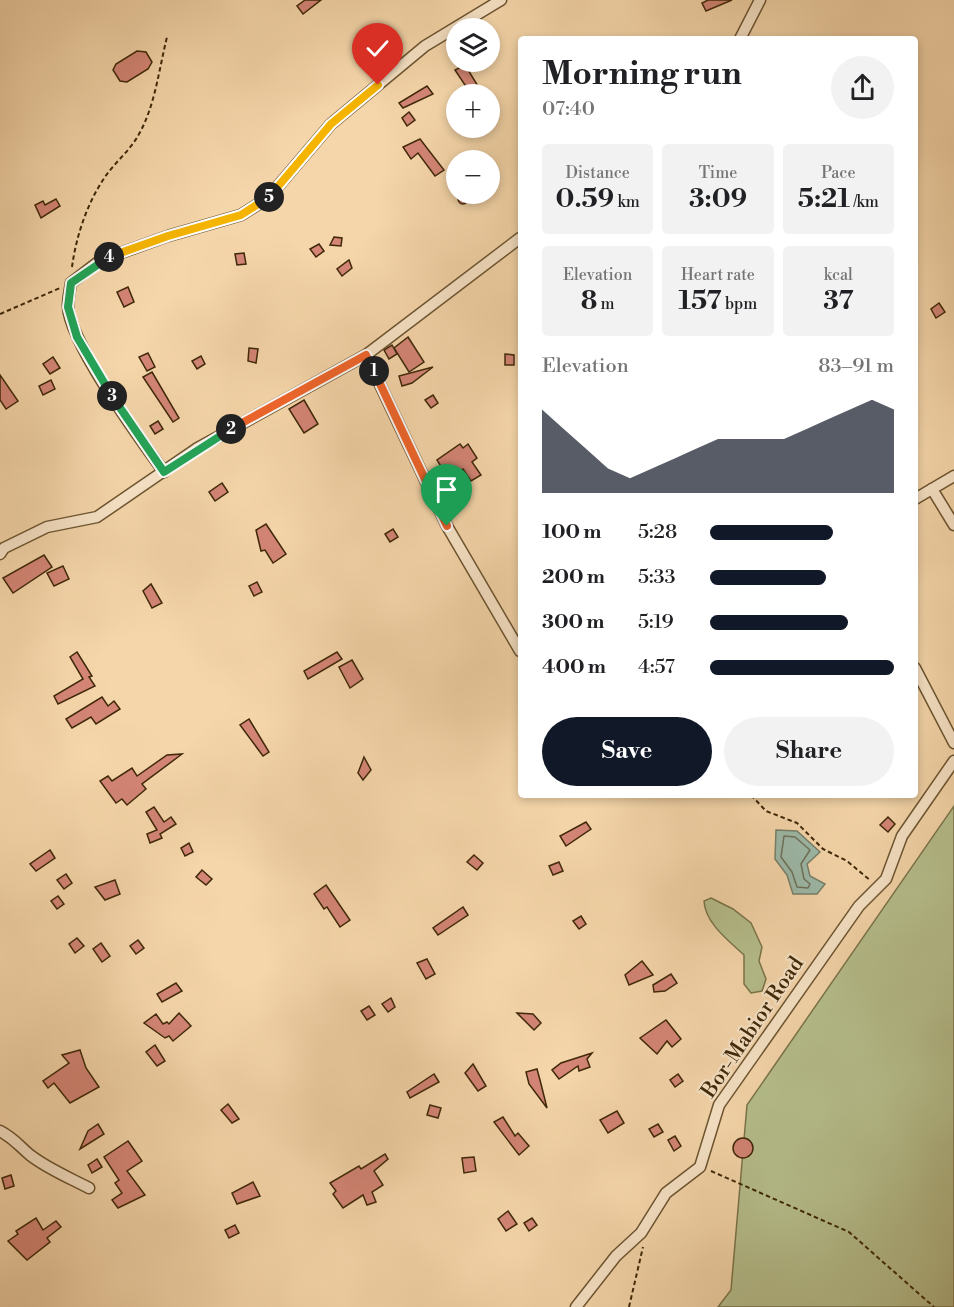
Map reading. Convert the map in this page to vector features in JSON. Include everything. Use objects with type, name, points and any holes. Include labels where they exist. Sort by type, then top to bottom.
[{"type":"street","points":[[164,472],[113,398],[77,337],[68,307],[71,283],[101,260],[168,236],[241,215],[268,198],[331,124],[425,46],[501,0]]},
{"type":"street","points":[[742,36],[760,0]]},
{"type":"street","points":[[0,554],[4,548],[47,527],[97,517],[252,416],[366,355],[518,240]]},
{"type":"street","points":[[366,355],[447,526],[518,648]]},
{"type":"street","points":[[918,497],[954,476]]},
{"type":"street","points":[[932,489],[954,525]]},
{"type":"street","points":[[918,674],[954,743]]},
{"type":"street","name":"Bor-Mabior Road","points":[[700,1167],[719,1105],[859,906],[886,879],[902,836],[954,760]]},
{"type":"street","points":[[0,1131],[16,1139],[40,1162],[90,1188]]},
{"type":"street","points":[[576,1307],[616,1256],[641,1233],[666,1192],[700,1167]]},
{"type":"path","points":[[0,315],[71,283],[78,236],[105,176],[119,162],[139,134],[153,95],[167,37]]},
{"type":"path","points":[[755,798],[766,811],[797,823],[823,849],[847,861],[878,887]]},
{"type":"path","points":[[700,1167],[849,1232],[934,1307]]},
{"type":"path","points":[[629,1307],[644,1244]]},
{"type":"green space","points":[[954,806],[954,1307],[718,1307],[731,1290],[747,1105]]},
{"type":"green space","points":[[711,898],[733,909],[751,923],[762,947],[759,961],[766,979],[762,991],[751,993],[744,984],[744,955],[713,924],[705,909],[704,901]]},
{"type":"water","points":[[776,830],[797,831],[820,852],[807,864],[810,876],[825,884],[817,894],[793,894],[787,875],[775,859]]},
{"type":"building","points":[[305,0],[321,0],[303,14],[297,6]]},
{"type":"building","points":[[708,0],[732,0],[706,11],[702,3]]},
{"type":"building","points":[[137,51],[146,52],[152,62],[148,69],[127,82],[120,81],[113,70],[116,64]]},
{"type":"building","points":[[456,72],[469,72],[477,84],[464,84]]},
{"type":"building","points":[[427,86],[433,94],[403,108],[399,103]]},
{"type":"building","points":[[409,112],[415,120],[407,126],[402,118]]},
{"type":"building","points":[[420,139],[444,170],[435,176],[418,153],[411,159],[403,147]]},
{"type":"building","points":[[56,199],[60,206],[41,218],[35,205],[43,201],[45,205]]},
{"type":"building","points":[[334,237],[342,238],[341,246],[330,245]]},
{"type":"building","points":[[319,244],[324,251],[316,257],[310,249]]},
{"type":"building","points":[[244,253],[246,264],[237,265],[235,254]]},
{"type":"building","points":[[349,260],[352,268],[342,276],[337,269]]},
{"type":"building","points":[[128,287],[134,302],[124,307],[117,292]]},
{"type":"building","points":[[939,303],[945,312],[936,318],[931,309]]},
{"type":"building","points":[[408,337],[424,362],[409,372],[394,348]]},
{"type":"building","points":[[392,345],[397,354],[389,359],[384,350]]},
{"type":"building","points":[[249,348],[258,349],[256,363],[248,361]]},
{"type":"building","points":[[148,353],[155,367],[147,371],[139,357]]},
{"type":"building","points":[[505,354],[514,355],[514,365],[505,365]]},
{"type":"building","points":[[201,356],[205,364],[197,369],[192,361]]},
{"type":"building","points":[[53,357],[60,368],[50,374],[43,364]]},
{"type":"building","points":[[433,367],[412,383],[402,386],[399,376]]},
{"type":"building","points":[[152,372],[179,418],[173,422],[143,377]]},
{"type":"building","points":[[0,375],[18,401],[6,409],[0,400]]},
{"type":"building","points":[[51,380],[55,389],[43,395],[39,386]]},
{"type":"building","points":[[433,395],[438,403],[431,408],[425,400]]},
{"type":"building","points":[[304,400],[318,424],[304,433],[289,409]]},
{"type":"building","points":[[158,421],[163,429],[155,434],[150,426]]},
{"type":"building","points":[[460,444],[463,448],[468,444],[477,458],[472,462],[481,475],[471,481],[463,469],[448,478],[437,460]]},
{"type":"building","points":[[222,483],[228,492],[215,501],[209,492]]},
{"type":"building","points":[[266,524],[286,554],[273,563],[265,550],[261,551],[256,530]]},
{"type":"building","points":[[393,529],[398,537],[390,542],[385,534]]},
{"type":"building","points":[[44,555],[52,567],[13,593],[3,578]]},
{"type":"building","points":[[63,566],[69,579],[54,586],[47,573]]},
{"type":"building","points":[[257,582],[262,592],[254,596],[249,586]]},
{"type":"building","points":[[151,584],[162,603],[152,608],[143,591]]},
{"type":"building","points":[[77,652],[92,676],[89,677],[95,686],[58,704],[54,696],[83,679],[70,657]]},
{"type":"building","points":[[337,652],[342,659],[308,679],[304,671]]},
{"type":"building","points":[[352,660],[363,679],[350,688],[339,667]]},
{"type":"building","points":[[102,697],[108,706],[114,701],[120,709],[96,724],[91,717],[72,728],[66,719]]},
{"type":"building","points":[[249,719],[269,752],[263,756],[240,725]]},
{"type":"building","points":[[182,754],[142,784],[146,789],[127,805],[122,799],[116,803],[100,781],[108,776],[112,781],[132,768],[137,776],[167,755]]},
{"type":"building","points":[[364,757],[371,770],[363,780],[358,773]]},
{"type":"building","points":[[154,807],[164,822],[171,817],[176,824],[160,834],[162,838],[150,843],[147,834],[157,830],[146,812]]},
{"type":"building","points":[[888,817],[895,824],[888,832],[880,825]]},
{"type":"building","points":[[586,822],[591,829],[566,846],[560,836]]},
{"type":"building","points":[[189,843],[193,852],[185,856],[181,848]]},
{"type":"building","points":[[50,850],[55,858],[36,871],[30,864]]},
{"type":"building","points":[[474,855],[483,863],[477,870],[467,862]]},
{"type":"building","points":[[559,862],[563,871],[553,875],[549,866]]},
{"type":"building","points":[[202,870],[212,879],[206,885],[196,877]]},
{"type":"building","points":[[66,874],[72,883],[64,889],[57,880]]},
{"type":"building","points":[[115,880],[120,894],[105,900],[95,887]]},
{"type":"building","points":[[326,885],[350,920],[340,927],[327,907],[324,909],[314,894]]},
{"type":"building","points":[[58,896],[64,904],[57,909],[51,901]]},
{"type":"building","points":[[463,907],[468,915],[438,935],[433,928]]},
{"type":"building","points":[[581,916],[586,924],[579,929],[573,921]]},
{"type":"building","points":[[77,938],[84,946],[75,953],[69,944]]},
{"type":"building","points":[[138,940],[144,948],[136,954],[130,946]]},
{"type":"building","points":[[101,943],[110,956],[102,962],[93,949]]},
{"type":"building","points":[[427,959],[435,974],[426,979],[417,963]]},
{"type":"building","points":[[642,961],[653,975],[629,985],[625,975]]},
{"type":"building","points":[[671,974],[677,983],[665,991],[654,992],[653,985]]},
{"type":"building","points":[[176,983],[182,991],[162,1002],[157,994]]},
{"type":"building","points":[[391,998],[395,1007],[388,1012],[382,1004]]},
{"type":"building","points":[[369,1006],[375,1015],[367,1020],[361,1011]]},
{"type":"building","points":[[179,1013],[191,1026],[173,1041],[169,1036],[165,1038],[144,1023],[156,1014],[163,1024],[167,1022],[169,1024]]},
{"type":"building","points":[[517,1013],[533,1014],[541,1023],[534,1030]]},
{"type":"building","points":[[666,1020],[681,1039],[672,1047],[667,1041],[657,1054],[640,1038]]},
{"type":"building","points":[[155,1045],[165,1061],[157,1066],[146,1052]]},
{"type":"building","points":[[80,1050],[86,1068],[99,1087],[70,1103],[54,1083],[48,1088],[43,1081],[69,1063],[62,1055]]},
{"type":"building","points":[[592,1053],[587,1059],[590,1067],[579,1071],[578,1066],[559,1079],[552,1070],[561,1063]]},
{"type":"building","points":[[473,1064],[486,1086],[478,1091],[465,1073]]},
{"type":"building","points":[[537,1069],[547,1108],[529,1084],[526,1072]]},
{"type":"building","points":[[434,1074],[439,1082],[410,1098],[407,1092]]},
{"type":"building","points":[[678,1074],[683,1081],[675,1087],[670,1080]]},
{"type":"building","points":[[228,1104],[239,1119],[232,1123],[221,1110]]},
{"type":"building","points":[[430,1105],[441,1108],[438,1118],[427,1115]]},
{"type":"building","points":[[617,1111],[624,1123],[608,1133],[600,1120]]},
{"type":"building","points":[[503,1117],[515,1136],[518,1133],[529,1146],[519,1155],[494,1122]]},
{"type":"building","points":[[98,1124],[104,1134],[80,1149],[88,1131]]},
{"type":"building","points":[[658,1124],[663,1132],[654,1137],[649,1129]]},
{"type":"building","points":[[675,1136],[681,1146],[674,1151],[668,1140]]},
{"type":"building","points":[[739,1138],[747,1138],[753,1144],[753,1152],[747,1158],[739,1158],[733,1152],[733,1144]]},
{"type":"building","points":[[128,1141],[142,1161],[127,1171],[145,1195],[118,1208],[112,1200],[122,1193],[115,1183],[119,1180],[104,1157]]},
{"type":"building","points":[[385,1154],[388,1159],[374,1171],[383,1185],[372,1192],[376,1202],[367,1205],[363,1195],[343,1208],[333,1194],[336,1191],[330,1183],[359,1166],[361,1169]]},
{"type":"building","points":[[474,1157],[476,1171],[464,1173],[462,1158]]},
{"type":"building","points":[[97,1159],[102,1167],[92,1173],[88,1165]]},
{"type":"building","points":[[11,1175],[14,1186],[5,1189],[2,1178]]},
{"type":"building","points":[[253,1182],[260,1196],[237,1204],[232,1193]]},
{"type":"building","points":[[508,1211],[517,1224],[506,1231],[498,1219]]},
{"type":"building","points":[[36,1218],[43,1230],[56,1221],[61,1227],[47,1238],[50,1242],[27,1260],[8,1241],[18,1234],[16,1231]]},
{"type":"building","points":[[532,1218],[537,1225],[529,1231],[524,1223]]},
{"type":"building","points":[[235,1225],[239,1233],[229,1238],[225,1230]]},
{"type":"route","points":[[378,85],[331,124],[268,198],[241,215],[168,236],[101,260],[71,283],[68,307],[77,337],[113,398],[164,472],[196,449],[252,416],[366,355],[447,526]]}]
